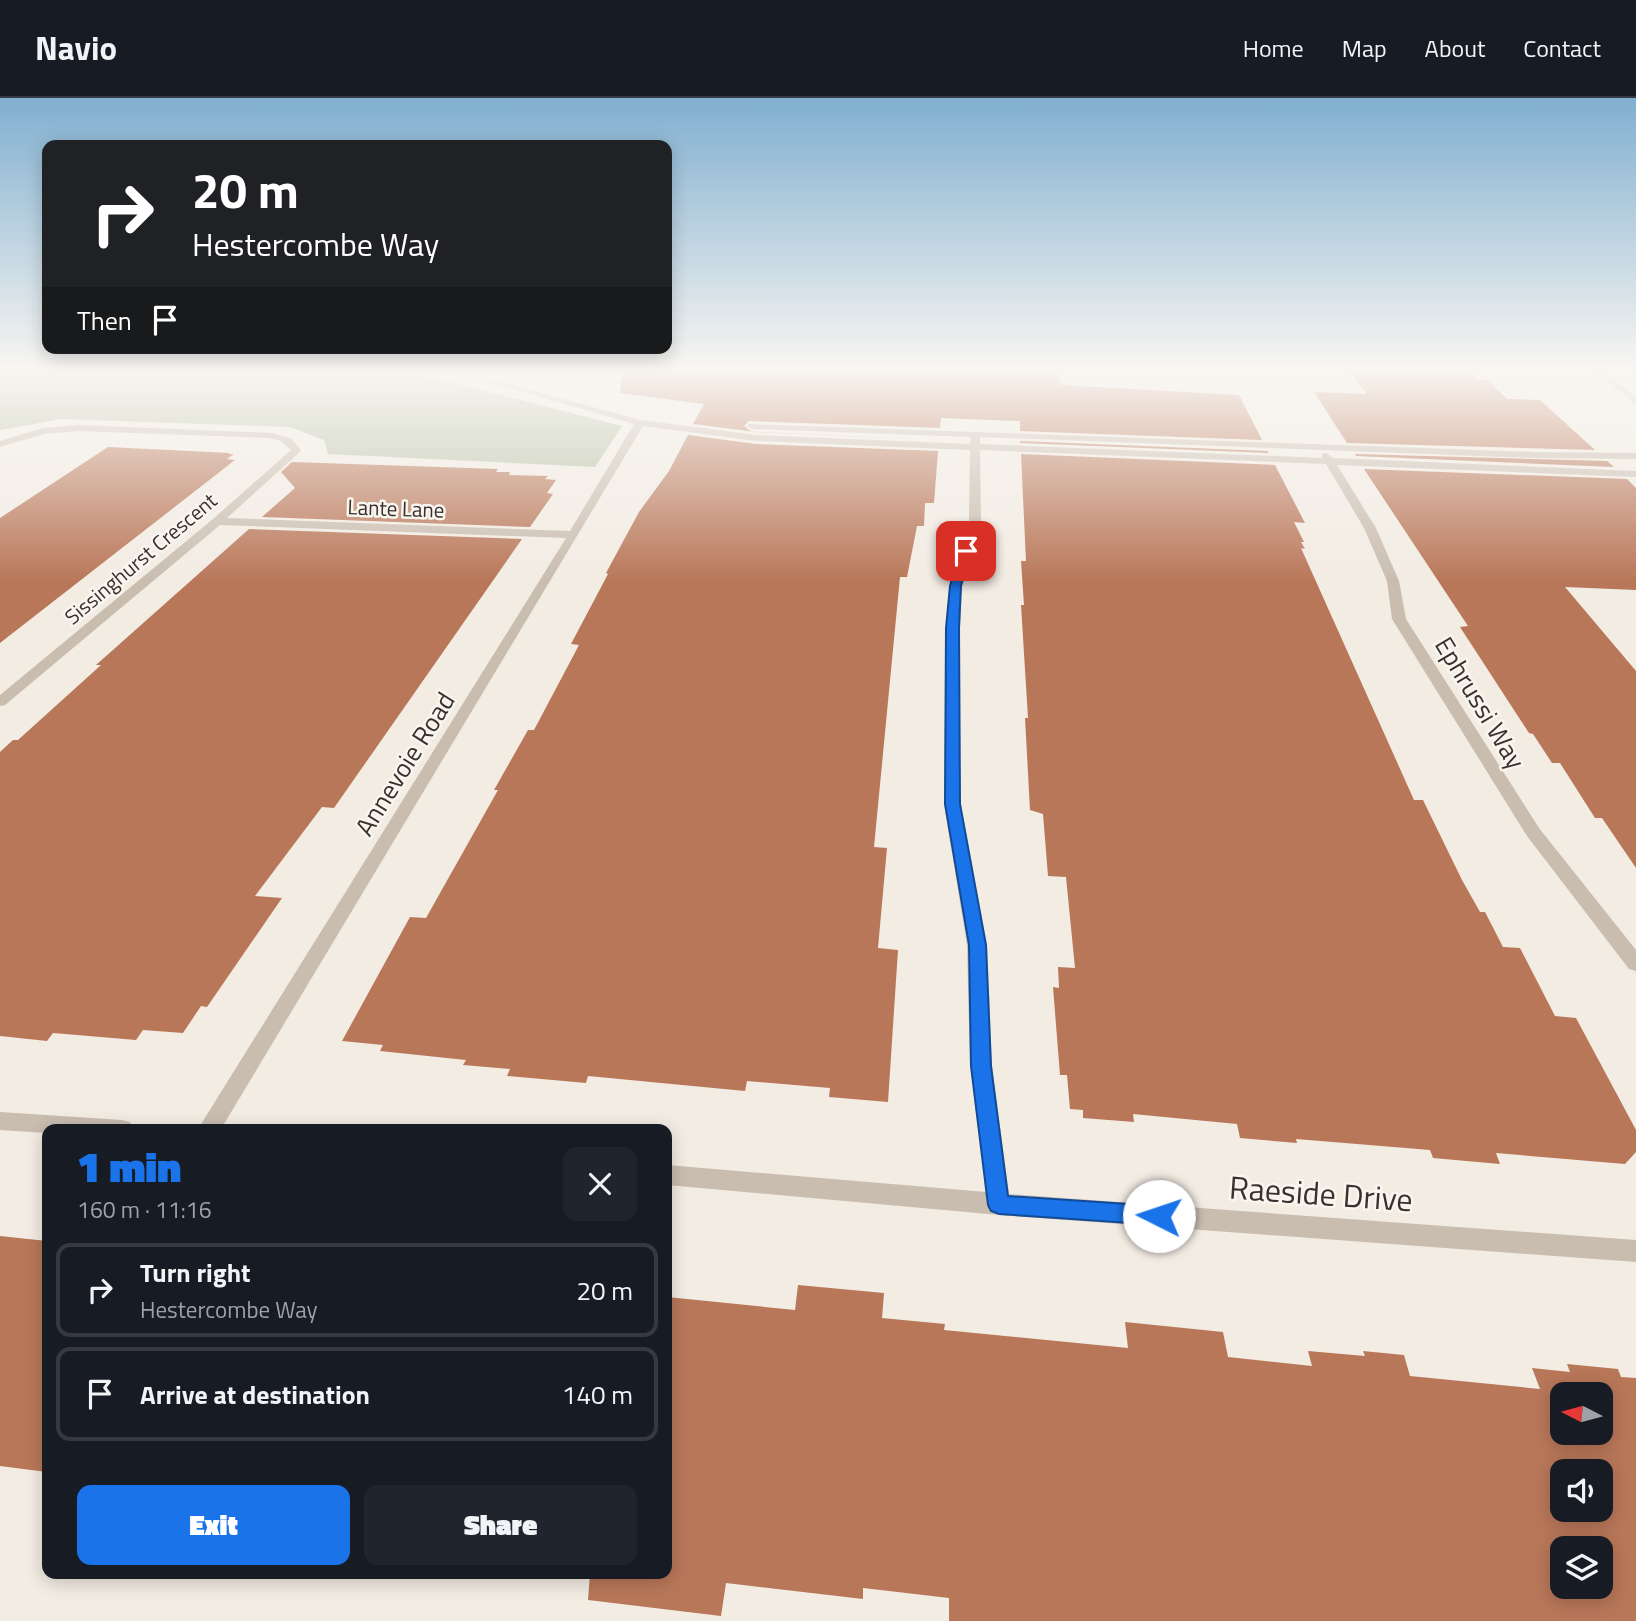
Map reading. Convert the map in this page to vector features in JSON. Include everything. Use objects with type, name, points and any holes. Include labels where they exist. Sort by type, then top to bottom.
[{"type":"street","name":"Sissinghurst Crescent","points":[[0,702],[296,452],[292,443],[287,439]]},
{"type":"street","name":"Annevoie Road","points":[[212,1124],[574,535],[630,439]]},
{"type":"street","points":[[815,439],[1320,447],[1636,456]]},
{"type":"street","points":[[976,442],[1331,463],[1636,474]]},
{"type":"street","points":[[976,442],[975,520],[956,586],[953,617],[950,726],[952,804],[977,945],[981,1066],[999,1205]]},
{"type":"street","name":"Ephrussi Way","points":[[1320,447],[1370,528],[1393,581],[1399,619],[1467,731],[1533,832],[1636,964]]},
{"type":"street","name":"Lante Lane","points":[[217,521],[574,535]]},
{"type":"street","points":[[0,1121],[46,1124]]},
{"type":"street","name":"Raeside Drive","points":[[672,1175],[999,1205],[1636,1251]]},
{"type":"green space","points":[[322,439],[613,439],[595,467],[328,454]]},
{"type":"building","points":[[686,439],[938,451],[934,503],[925,503],[924,526],[917,526],[907,577],[900,577],[874,847],[887,848],[878,948],[898,950],[888,1102],[829,1097],[830,1088],[747,1081],[745,1091],[588,1076],[586,1083],[507,1076],[510,1069],[463,1065],[466,1060],[380,1051],[383,1045],[342,1041],[410,917],[426,918],[498,790],[494,790],[528,730],[534,730],[579,645],[571,644],[608,574],[606,573],[639,512],[669,471]]},
{"type":"building","points":[[1344,439],[1583,439],[1595,450],[1347,443]]},
{"type":"building","points":[[1020,443],[1267,451],[1269,453]]},
{"type":"building","points":[[108,447],[230,453],[228,454],[234,454],[227,459],[235,460],[0,643],[0,518]]},
{"type":"building","points":[[1021,454],[1275,465],[1305,523],[1294,522],[1304,542],[1301,542],[1305,549],[1301,548],[1414,800],[1423,800],[1462,880],[1480,912],[1485,912],[1503,947],[1520,948],[1555,1016],[1576,1018],[1636,1130],[1636,1152],[1625,1164],[1496,1153],[1500,1164],[1433,1158],[1430,1150],[1296,1139],[1297,1143],[1240,1138],[1237,1124],[1133,1114],[1134,1122],[1083,1118],[1083,1110],[1070,1109],[1067,1075],[1060,1075],[1053,987],[1059,988],[1058,967],[1075,968],[1066,877],[1048,876],[1043,814],[1030,810],[1021,605],[1024,605],[1021,561],[1026,561]]},
{"type":"building","points":[[1355,454],[1607,461],[1614,467],[1356,456]]},
{"type":"building","points":[[292,462],[498,469],[496,472],[510,472],[509,475],[548,476],[545,479],[556,480],[547,493],[553,494],[530,527],[262,517],[295,488],[281,472]]},
{"type":"building","points":[[1364,469],[1627,479],[1636,488],[1636,590],[1565,587],[1636,671],[1636,868],[1602,818],[1595,818],[1560,763],[1552,763],[1533,734],[1529,733],[1460,627],[1468,626]]},
{"type":"building","points":[[249,529],[522,539],[334,808],[322,807],[255,896],[282,898],[207,1007],[201,1006],[183,1033],[143,1030],[136,1040],[53,1033],[47,1041],[0,1036],[0,752],[13,740],[18,740],[101,665],[96,665]]},
{"type":"building","points":[[0,1236],[42,1240],[42,1471],[0,1466]]},
{"type":"building","points":[[798,1285],[884,1293],[882,1318],[945,1324],[944,1330],[1128,1348],[1125,1322],[1223,1332],[1228,1357],[1312,1366],[1308,1351],[1365,1356],[1363,1351],[1404,1355],[1410,1376],[1540,1389],[1532,1368],[1570,1372],[1567,1364],[1618,1369],[1621,1377],[1636,1378],[1636,1621],[949,1621],[949,1598],[863,1588],[863,1599],[726,1583],[721,1616],[588,1600],[590,1579],[672,1579],[672,1298],[795,1310]]},
{"type":"route","points":[[966,551],[956,586],[953,628],[950,726],[952,804],[959,856],[977,945],[981,1066],[999,1205],[1159,1216]]}]
